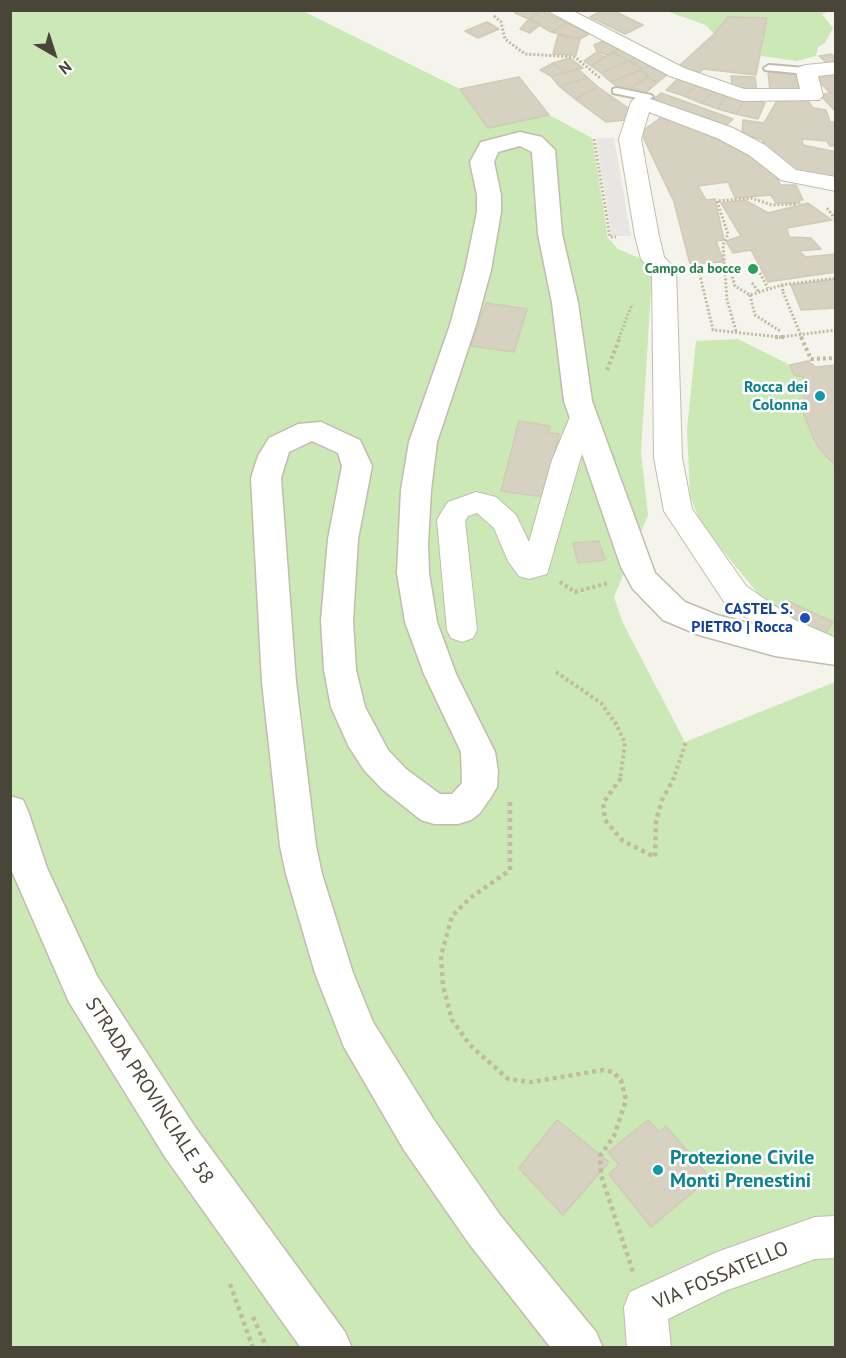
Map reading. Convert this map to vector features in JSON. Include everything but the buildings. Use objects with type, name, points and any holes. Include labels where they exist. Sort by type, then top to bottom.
[{"type":"street","points":[[555,10],[677,72],[742,95],[816,99],[806,71],[836,68]]},
{"type":"street","points":[[677,72],[645,100],[630,139],[653,259],[664,270],[668,458],[678,511],[735,594],[784,628],[835,652]]},
{"type":"street","points":[[645,100],[725,133],[757,150],[789,175],[836,184]]},
{"type":"street","points":[[580,1347],[485,1230],[419,1136],[358,1034],[345,1004],[307,889],[298,846],[282,715],[266,478],[270,460],[279,445],[296,434],[308,431],[332,435],[346,444],[353,452],[357,474],[343,539],[337,621],[340,670],[348,707],[361,737],[382,766],[417,798],[434,809],[446,811],[458,809],[475,794],[481,779],[481,762],[474,743],[440,674],[421,622],[413,573],[416,490],[423,442],[463,325],[478,270],[489,212],[483,155],[489,147],[520,139],[534,142],[543,150],[549,234],[561,283],[571,360],[583,417],[636,567],[663,603],[674,611],[726,631],[775,643],[835,652]]},
{"type":"street","points":[[462,630],[451,520],[458,509],[476,502],[486,504],[506,522],[523,561],[529,568],[537,566],[566,460],[583,417]]},
{"type":"street","name":"STRADA PROVINCIALE 58","points":[[10,811],[29,868],[83,989],[180,1142],[329,1347]]},
{"type":"street","name":"VIA FOSSATELLO","points":[[649,1347],[645,1307],[728,1269],[815,1238],[836,1237]]},
{"type":"lane","points":[[769,68],[806,71]]},
{"type":"lane","points":[[617,91],[645,100]]},
{"type":"path","points":[[494,16],[501,22],[505,39],[525,54],[575,57],[591,70]]},
{"type":"path","points":[[736,331],[727,300],[727,272],[723,245],[728,234],[717,201],[751,198],[772,205],[802,203]]},
{"type":"path","points":[[830,215],[836,220]]},
{"type":"path","points":[[583,417],[599,411],[598,395],[624,325],[653,259],[699,271],[713,330],[780,337],[836,330]]},
{"type":"path","points":[[727,272],[730,273],[735,286],[750,295],[755,315],[780,331]]},
{"type":"path","points":[[760,273],[768,288]]},
{"type":"path","points":[[750,295],[782,285],[836,278]]},
{"type":"path","points":[[752,283],[759,292]]},
{"type":"path","points":[[782,285],[811,358],[836,358]]},
{"type":"path","points":[[537,566],[575,592],[608,583],[605,574]]},
{"type":"path","points":[[556,672],[601,703],[616,724],[625,743],[621,778],[603,803],[605,820],[623,841],[655,857],[657,821],[662,800],[676,775],[686,742]]},
{"type":"path","points":[[510,870],[470,898],[452,916],[441,956],[443,986],[452,1020],[470,1045],[508,1078],[531,1082],[603,1070],[613,1072],[621,1080],[626,1100],[614,1136],[600,1155],[601,1175],[645,1307]]},
{"type":"green space","points":[[835,10],[822,14],[833,28],[825,43],[818,47],[816,56],[797,61],[761,56],[766,18],[728,17],[714,34],[706,25],[666,11]]},
{"type":"green space","points":[[10,11],[303,11],[460,89],[488,128],[549,115],[592,138],[608,238],[618,249],[644,260],[652,273],[641,452],[648,515],[614,597],[623,623],[685,742],[835,682],[835,1347],[11,1347]]},
{"type":"green space","points":[[738,339],[790,365],[808,361],[816,367],[835,365],[835,635],[823,637],[832,623],[788,601],[778,615],[701,524],[690,495],[687,430],[696,341]]},
{"type":"shaded area","points":[[596,138],[614,138],[631,236],[612,236]]},
{"type":"place","name":"Campo da bocce","points":[[753,269]]},
{"type":"place","name":"Rocca dei Colonna","points":[[820,396]]},
{"type":"place","name":"CASTEL S. PIETRO | Rocca","points":[[805,618]]},
{"type":"place","name":"Protezione Civile Monti Prenestini","points":[[658,1170]]}]
